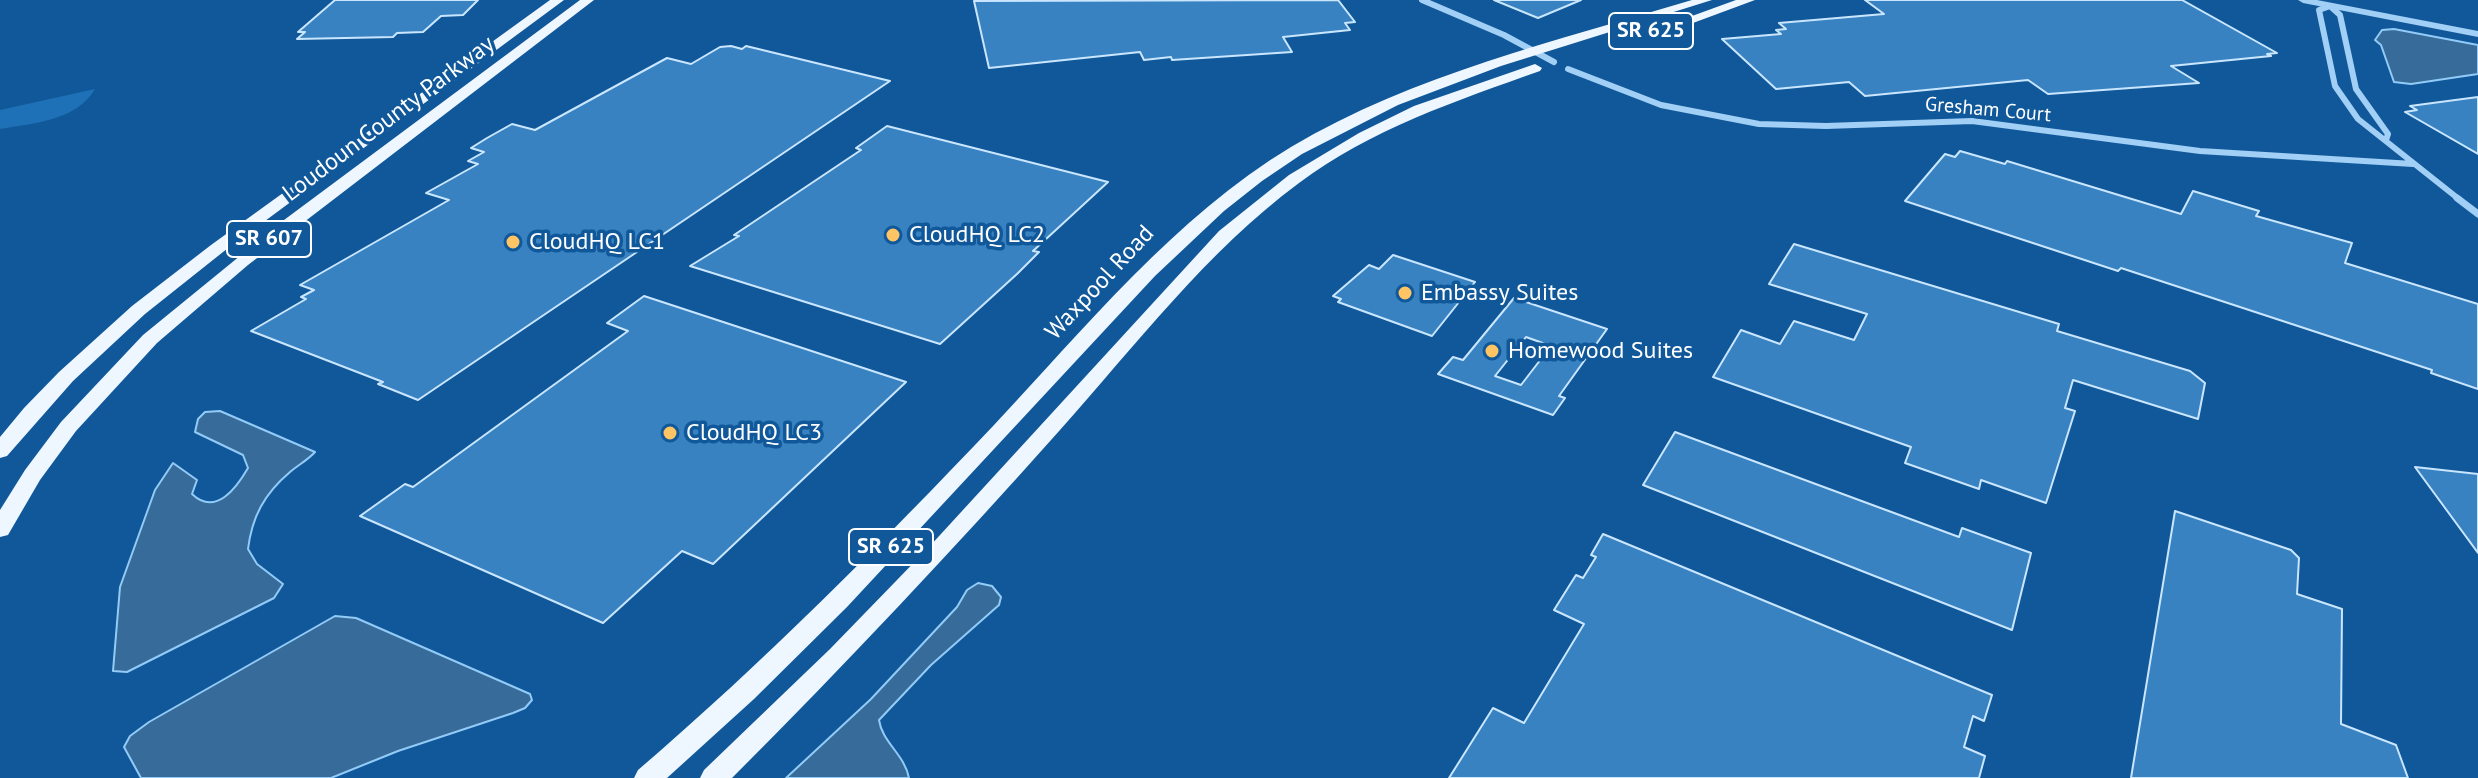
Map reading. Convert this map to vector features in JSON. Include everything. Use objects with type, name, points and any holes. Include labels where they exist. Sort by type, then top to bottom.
[{"type":"main road","name":"Loudoun County Parkway","points":[[0,451],[51,392],[136,311],[210,253],[558,0]]},
{"type":"main road","name":"Loudoun County Parkway","points":[[0,529],[53,443],[91,397],[172,316],[588,0]]},
{"type":"main road","name":"Waxpool Road","points":[[714,778],[839,656],[937,553],[1225,235],[1295,178],[1364,136],[1419,109],[1553,61],[1706,0]]},
{"type":"main road","name":"Waxpool Road","points":[[648,778],[685,747],[858,580],[1142,278],[1183,236],[1229,197],[1294,153],[1366,113],[1430,88],[1553,61],[1749,0]]},
{"type":"street","name":"Gresham Court","points":[[1422,0],[1645,101],[1681,111],[1755,123],[1824,126],[1910,120],[1972,121],[2239,155],[2413,164]]},
{"type":"street","points":[[2303,0],[2478,34]]},
{"type":"street","points":[[2330,6],[2319,10],[2335,86],[2366,128],[2386,140],[2478,214]]},
{"type":"street","points":[[2330,6],[2340,15],[2356,89],[2388,134],[2386,140]]},
{"type":"shaded area","points":[[2394,29],[2478,45],[2478,74],[2411,84],[2394,82],[2381,45],[2375,40],[2382,30]]},
{"type":"shaded area","points":[[95,89],[87,100],[66,114],[0,129],[0,110]]},
{"type":"shaded area","points":[[220,411],[315,452],[273,489],[256,516],[250,537],[248,549],[257,564],[283,584],[274,598],[127,672],[113,671],[120,587],[155,490],[173,463],[197,480],[192,494],[201,500],[217,501],[232,491],[248,468],[243,455],[195,432],[198,419],[205,412]]},
{"type":"shaded area","points":[[978,583],[992,586],[1001,597],[999,605],[931,665],[879,720],[884,735],[903,762],[909,778],[786,778],[871,699],[957,607],[967,590]]},
{"type":"shaded area","points":[[335,616],[356,618],[530,694],[532,700],[525,708],[513,713],[398,751],[331,778],[141,778],[124,747],[130,736],[149,722]]},
{"type":"building","points":[[335,0],[478,0],[463,15],[441,16],[423,32],[397,33],[393,37],[297,39],[305,32],[298,32]]},
{"type":"building","points":[[1338,0],[1355,22],[1345,23],[1350,30],[1283,37],[1292,52],[1144,60],[1140,52],[989,68],[974,1]]},
{"type":"building","points":[[1494,0],[1581,0],[1538,18]]},
{"type":"building","points":[[1865,0],[2182,0],[2277,53],[2171,66],[2199,83],[2048,94],[2028,80],[1865,96],[1849,82],[1776,89],[1722,39],[1781,34],[1776,30],[1786,29],[1779,23],[1884,14]]},
{"type":"building","name":"CloudHQ LC1","points":[[746,46],[890,81],[418,400],[378,384],[383,382],[251,331],[306,299],[301,297],[314,290],[300,285],[449,200],[426,193],[478,164],[468,161],[484,152],[471,148],[487,138],[512,124],[535,130],[667,58],[691,64],[720,47],[742,49]]},
{"type":"building","points":[[2478,97],[2478,154],[2405,112],[2417,110],[2410,106]]},
{"type":"building","name":"CloudHQ LC2","points":[[887,126],[1108,182],[1033,251],[1039,252],[1017,274],[940,344],[690,266],[739,236],[734,235],[861,150],[856,148]]},
{"type":"building","points":[[1960,151],[2005,164],[2007,161],[2181,214],[2193,191],[2259,211],[2256,216],[2352,243],[2345,263],[2478,304],[2478,389],[2431,373],[2432,370],[1905,201],[1945,154],[1955,157]]},
{"type":"building","points":[[1794,244],[2059,324],[2057,331],[2190,371],[2205,383],[2198,419],[2073,380],[2065,408],[2075,411],[2046,503],[1981,480],[1979,489],[1905,463],[1911,447],[1713,377],[1741,330],[1780,344],[1794,321],[1854,340],[1867,314],[1769,284]]},
{"type":"building","name":"Embassy Suites","points":[[1393,255],[1475,282],[1432,336],[1338,302],[1341,299],[1333,296],[1369,265],[1379,269]]},
{"type":"building","name":"CloudHQ LC3","points":[[644,296],[906,382],[713,564],[682,551],[603,623],[360,516],[405,484],[413,487],[628,331],[607,323]]},
{"type":"building","name":"Homewood Suites","points":[[1514,298],[1607,329],[1559,396],[1565,398],[1553,415],[1438,374],[1453,357],[1463,360]],"holes":[[[1526,337],[1551,346],[1521,385],[1495,376]]]},
{"type":"building","points":[[1675,432],[1959,537],[1962,528],[2031,553],[2012,630],[1643,485]]},
{"type":"building","points":[[2415,467],[2478,474],[2478,553]]},
{"type":"building","points":[[2175,511],[2291,550],[2299,558],[2297,594],[2342,609],[2341,724],[2396,745],[2408,778],[2131,778]]},
{"type":"building","points":[[1603,534],[1992,695],[1984,721],[1973,716],[1964,747],[1985,756],[1979,778],[1449,778],[1493,708],[1524,723],[1584,624],[1554,610],[1576,575],[1583,578],[1596,557],[1591,555]]},
{"type":"place","name":"CloudHQ LC2","points":[[893,235]]},
{"type":"place","name":"CloudHQ LC1","points":[[513,242]]},
{"type":"place","name":"Embassy Suites","points":[[1405,293]]},
{"type":"place","name":"Homewood Suites","points":[[1492,351]]},
{"type":"place","name":"CloudHQ LC3","points":[[670,433]]}]
